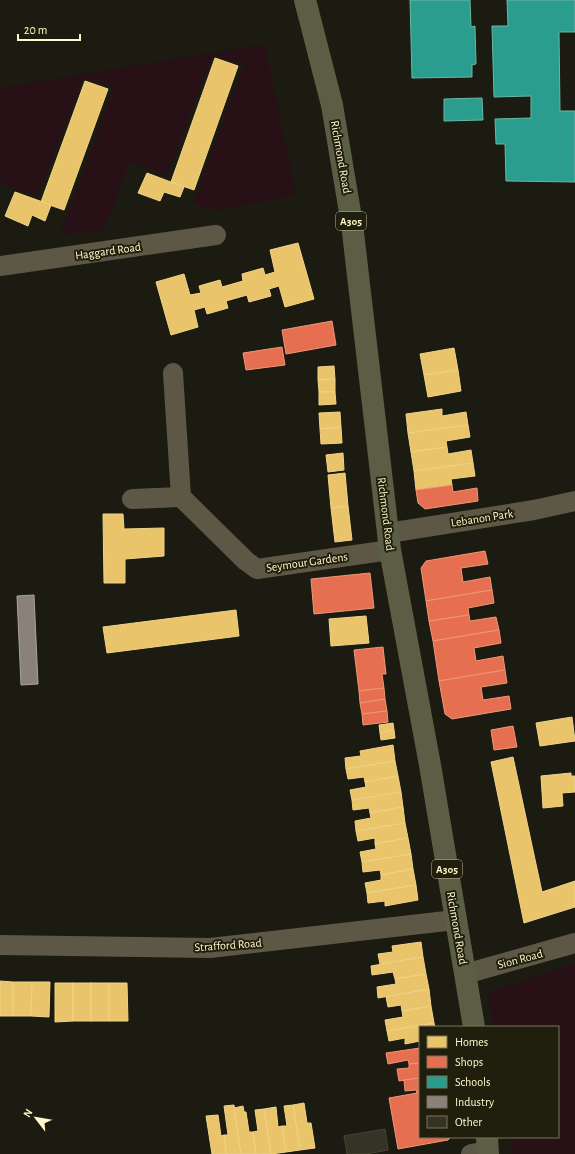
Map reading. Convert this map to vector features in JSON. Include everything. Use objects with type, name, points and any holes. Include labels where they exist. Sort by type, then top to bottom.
[{"type":"main road","name":"Richmond Road","points":[[306,0],[332,105],[352,224],[389,542],[430,765],[474,1026]]},
{"type":"street","name":"Haggard Road","points":[[0,266],[216,235]]},
{"type":"street","points":[[132,499],[181,497],[173,373]]},
{"type":"street","name":"Seymour Gardens","points":[[181,497],[241,556],[257,569],[389,542]]},
{"type":"street","name":"Lebanon Park","points":[[389,542],[575,501]]},
{"type":"street","name":"Strafford Road","points":[[0,945],[210,948],[455,920]]},
{"type":"street","name":"Sion Road","points":[[465,974],[575,943]]},
{"type":"shaded area","points":[[265,44],[296,195],[217,211],[193,203],[244,64],[212,56],[167,175],[129,162],[104,230],[60,235],[114,87],[85,79],[82,81],[38,196],[0,183],[0,88]]},
{"type":"shaded area","points":[[575,963],[575,1154],[512,1154],[510,1138],[559,1138],[559,1026],[493,1026],[488,993]]},
{"type":"building: Homes","points":[[215,58],[238,66],[194,190],[171,182]]},
{"type":"building: Homes","points":[[85,81],[108,89],[64,210],[41,202]]},
{"type":"building: Homes","points":[[147,173],[184,187],[180,197],[164,192],[160,201],[138,193]]},
{"type":"building: Homes","points":[[15,192],[51,205],[45,221],[32,215],[28,226],[5,216]]},
{"type":"building: Homes","points":[[298,243],[314,299],[285,307],[279,286],[269,289],[271,296],[249,302],[247,295],[226,301],[228,308],[207,314],[205,307],[194,310],[198,327],[171,335],[156,282],[184,274],[190,295],[201,293],[199,286],[220,280],[222,287],[243,281],[242,274],[263,268],[265,275],[275,272],[270,250]]},
{"type":"building: Homes","points":[[454,348],[458,370],[424,375],[420,354]]},
{"type":"building: Homes","points":[[334,366],[335,379],[318,380],[318,367]]},
{"type":"building: Homes","points":[[458,370],[461,391],[428,397],[424,375]]},
{"type":"building: Homes","points":[[335,379],[335,392],[319,392],[318,380]]},
{"type":"building: Homes","points":[[319,392],[335,392],[336,404],[319,405]]},
{"type":"building: Homes","points":[[442,409],[442,416],[466,412],[468,425],[408,433],[406,414]]},
{"type":"building: Homes","points":[[340,412],[341,427],[320,429],[319,413]]},
{"type":"building: Homes","points":[[468,425],[470,437],[446,441],[447,447],[411,452],[408,433]]},
{"type":"building: Homes","points":[[341,427],[342,443],[321,444],[320,429]]},
{"type":"building: Homes","points":[[447,447],[448,454],[471,450],[473,463],[414,471],[411,452]]},
{"type":"building: Homes","points":[[343,453],[344,470],[328,472],[326,455]]},
{"type":"building: Homes","points":[[473,463],[475,476],[451,479],[452,485],[416,490],[414,471]]},
{"type":"building: Homes","points":[[345,473],[348,506],[331,508],[328,475]]},
{"type":"building: Homes","points":[[348,506],[352,540],[335,542],[331,508]]},
{"type":"building: Homes","points":[[103,514],[123,514],[124,529],[164,528],[164,556],[125,559],[125,583],[104,583]]},
{"type":"building: Homes","points":[[236,610],[239,636],[107,653],[103,627]]},
{"type":"building: Homes","points":[[366,616],[369,643],[331,646],[329,619]]},
{"type":"building: Homes","points":[[572,717],[575,741],[540,746],[536,723]]},
{"type":"building: Homes","points":[[393,723],[394,730],[380,733],[379,725]]},
{"type":"building: Homes","points":[[394,730],[395,738],[381,740],[380,733]]},
{"type":"building: Homes","points":[[393,745],[395,761],[346,769],[345,758],[361,756],[360,751]]},
{"type":"building: Homes","points":[[513,757],[542,892],[575,881],[575,907],[524,923],[491,762]]},
{"type":"building: Homes","points":[[395,761],[398,776],[365,782],[364,777],[348,779],[346,769]]},
{"type":"building: Homes","points":[[571,773],[571,776],[575,776],[575,792],[562,793],[563,806],[543,808],[541,776]]},
{"type":"building: Homes","points":[[398,776],[401,792],[352,800],[350,790],[366,787],[365,782]]},
{"type":"building: Homes","points":[[401,792],[403,807],[370,813],[369,808],[353,810],[352,800]]},
{"type":"building: Homes","points":[[403,807],[405,823],[356,831],[355,821],[371,818],[370,813]]},
{"type":"building: Homes","points":[[405,823],[408,838],[375,844],[375,838],[358,841],[356,831]]},
{"type":"building: Homes","points":[[408,838],[411,854],[362,862],[360,852],[376,849],[375,844]]},
{"type":"building: Homes","points":[[411,854],[413,869],[381,875],[380,870],[363,872],[362,862]]},
{"type":"building: Homes","points":[[413,869],[416,885],[367,893],[365,883],[381,880],[381,875]]},
{"type":"building: Homes","points":[[416,885],[418,900],[385,906],[385,901],[368,903],[367,893]]},
{"type":"building: Homes","points":[[421,942],[423,957],[380,964],[378,954],[393,952],[392,946]]},
{"type":"building: Homes","points":[[423,957],[426,974],[395,979],[393,972],[372,975],[371,966]]},
{"type":"building: Homes","points":[[426,974],[429,989],[378,998],[377,987],[396,984],[395,979]]},
{"type":"building: Homes","points":[[0,981],[13,982],[13,1016],[0,1016]]},
{"type":"building: Homes","points":[[13,982],[32,982],[31,1016],[13,1016]]},
{"type":"building: Homes","points":[[32,982],[50,982],[49,1017],[31,1016]]},
{"type":"building: Homes","points":[[55,983],[73,983],[73,1021],[55,1022]]},
{"type":"building: Homes","points":[[73,983],[91,983],[91,1021],[73,1021]]},
{"type":"building: Homes","points":[[91,983],[109,983],[109,1021],[91,1021]]},
{"type":"building: Homes","points":[[109,983],[127,983],[128,1021],[109,1021]]},
{"type":"building: Homes","points":[[429,989],[431,1006],[402,1011],[401,1005],[388,1007],[386,997]]},
{"type":"building: Homes","points":[[431,1006],[434,1023],[387,1031],[385,1020],[403,1017],[402,1011]]},
{"type":"building: Homes","points":[[434,1023],[435,1026],[419,1026],[419,1041],[405,1044],[405,1038],[389,1041],[387,1031]]},
{"type":"building: Homes","points":[[304,1103],[307,1123],[311,1123],[315,1148],[300,1150],[293,1105]]},
{"type":"building: Homes","points":[[234,1105],[241,1154],[226,1154],[224,1135],[228,1135],[224,1106]]},
{"type":"building: Homes","points":[[293,1105],[300,1150],[286,1152],[282,1126],[287,1126],[284,1106]]},
{"type":"building: Homes","points":[[243,1106],[244,1112],[246,1112],[249,1132],[253,1132],[256,1154],[241,1154],[234,1108]]},
{"type":"building: Homes","points":[[276,1107],[278,1127],[282,1126],[286,1152],[271,1154],[264,1109]]},
{"type":"building: Homes","points":[[264,1109],[271,1154],[256,1154],[253,1132],[258,1131],[255,1110]]},
{"type":"building: Homes","points":[[218,1115],[221,1136],[224,1135],[226,1154],[212,1154],[206,1116]]},
{"type":"building: Shops","points":[[332,321],[336,345],[286,354],[282,330]]},
{"type":"building: Shops","points":[[282,347],[285,365],[246,370],[243,353]]},
{"type":"building: Shops","points":[[452,485],[453,492],[477,488],[478,501],[425,509],[418,503],[416,490]]},
{"type":"building: Shops","points":[[485,551],[488,564],[461,568],[463,582],[490,577],[492,590],[426,601],[421,568],[426,561]]},
{"type":"building: Shops","points":[[370,573],[374,608],[314,614],[311,579]]},
{"type":"building: Shops","points":[[492,590],[494,603],[468,608],[469,615],[429,621],[426,601]]},
{"type":"building: Shops","points":[[469,615],[470,621],[496,617],[499,630],[433,641],[429,621]]},
{"type":"building: Shops","points":[[499,630],[501,643],[474,648],[476,661],[503,656],[505,670],[439,681],[433,641]]},
{"type":"building: Shops","points":[[383,647],[386,674],[382,674],[384,688],[359,691],[354,650]]},
{"type":"building: Shops","points":[[505,670],[507,683],[481,687],[483,700],[509,696],[511,709],[452,719],[445,714],[439,681]]},
{"type":"building: Shops","points":[[384,688],[385,699],[360,703],[359,691]]},
{"type":"building: Shops","points":[[385,699],[387,711],[362,714],[360,703]]},
{"type":"building: Shops","points":[[387,711],[388,722],[363,725],[362,714]]},
{"type":"building: Shops","points":[[513,726],[517,747],[494,750],[491,730]]},
{"type":"building: Shops","points":[[419,1048],[419,1063],[409,1064],[408,1060],[388,1064],[386,1053]]},
{"type":"building: Shops","points":[[419,1063],[419,1078],[399,1081],[397,1069],[409,1068],[409,1064]]},
{"type":"building: Shops","points":[[419,1078],[419,1093],[417,1093],[416,1090],[405,1091],[404,1080]]},
{"type":"building: Shops","points":[[419,1093],[419,1138],[450,1138],[448,1140],[398,1149],[389,1098]]},
{"type":"building: Schools","points":[[410,0],[470,0],[471,27],[475,26],[476,64],[472,65],[472,77],[412,78]]},
{"type":"building: Schools","points":[[507,0],[575,0],[575,32],[559,32],[560,111],[575,111],[575,182],[506,181],[505,144],[496,144],[495,119],[531,118],[531,96],[494,97],[492,26],[508,26]]},
{"type":"building: Schools","points":[[482,98],[483,120],[444,121],[444,99]]},
{"type":"building: Industry","points":[[34,595],[38,684],[21,685],[17,596]]},
{"type":"building: Other","points":[[385,1129],[388,1150],[366,1154],[347,1154],[344,1136]]}]
